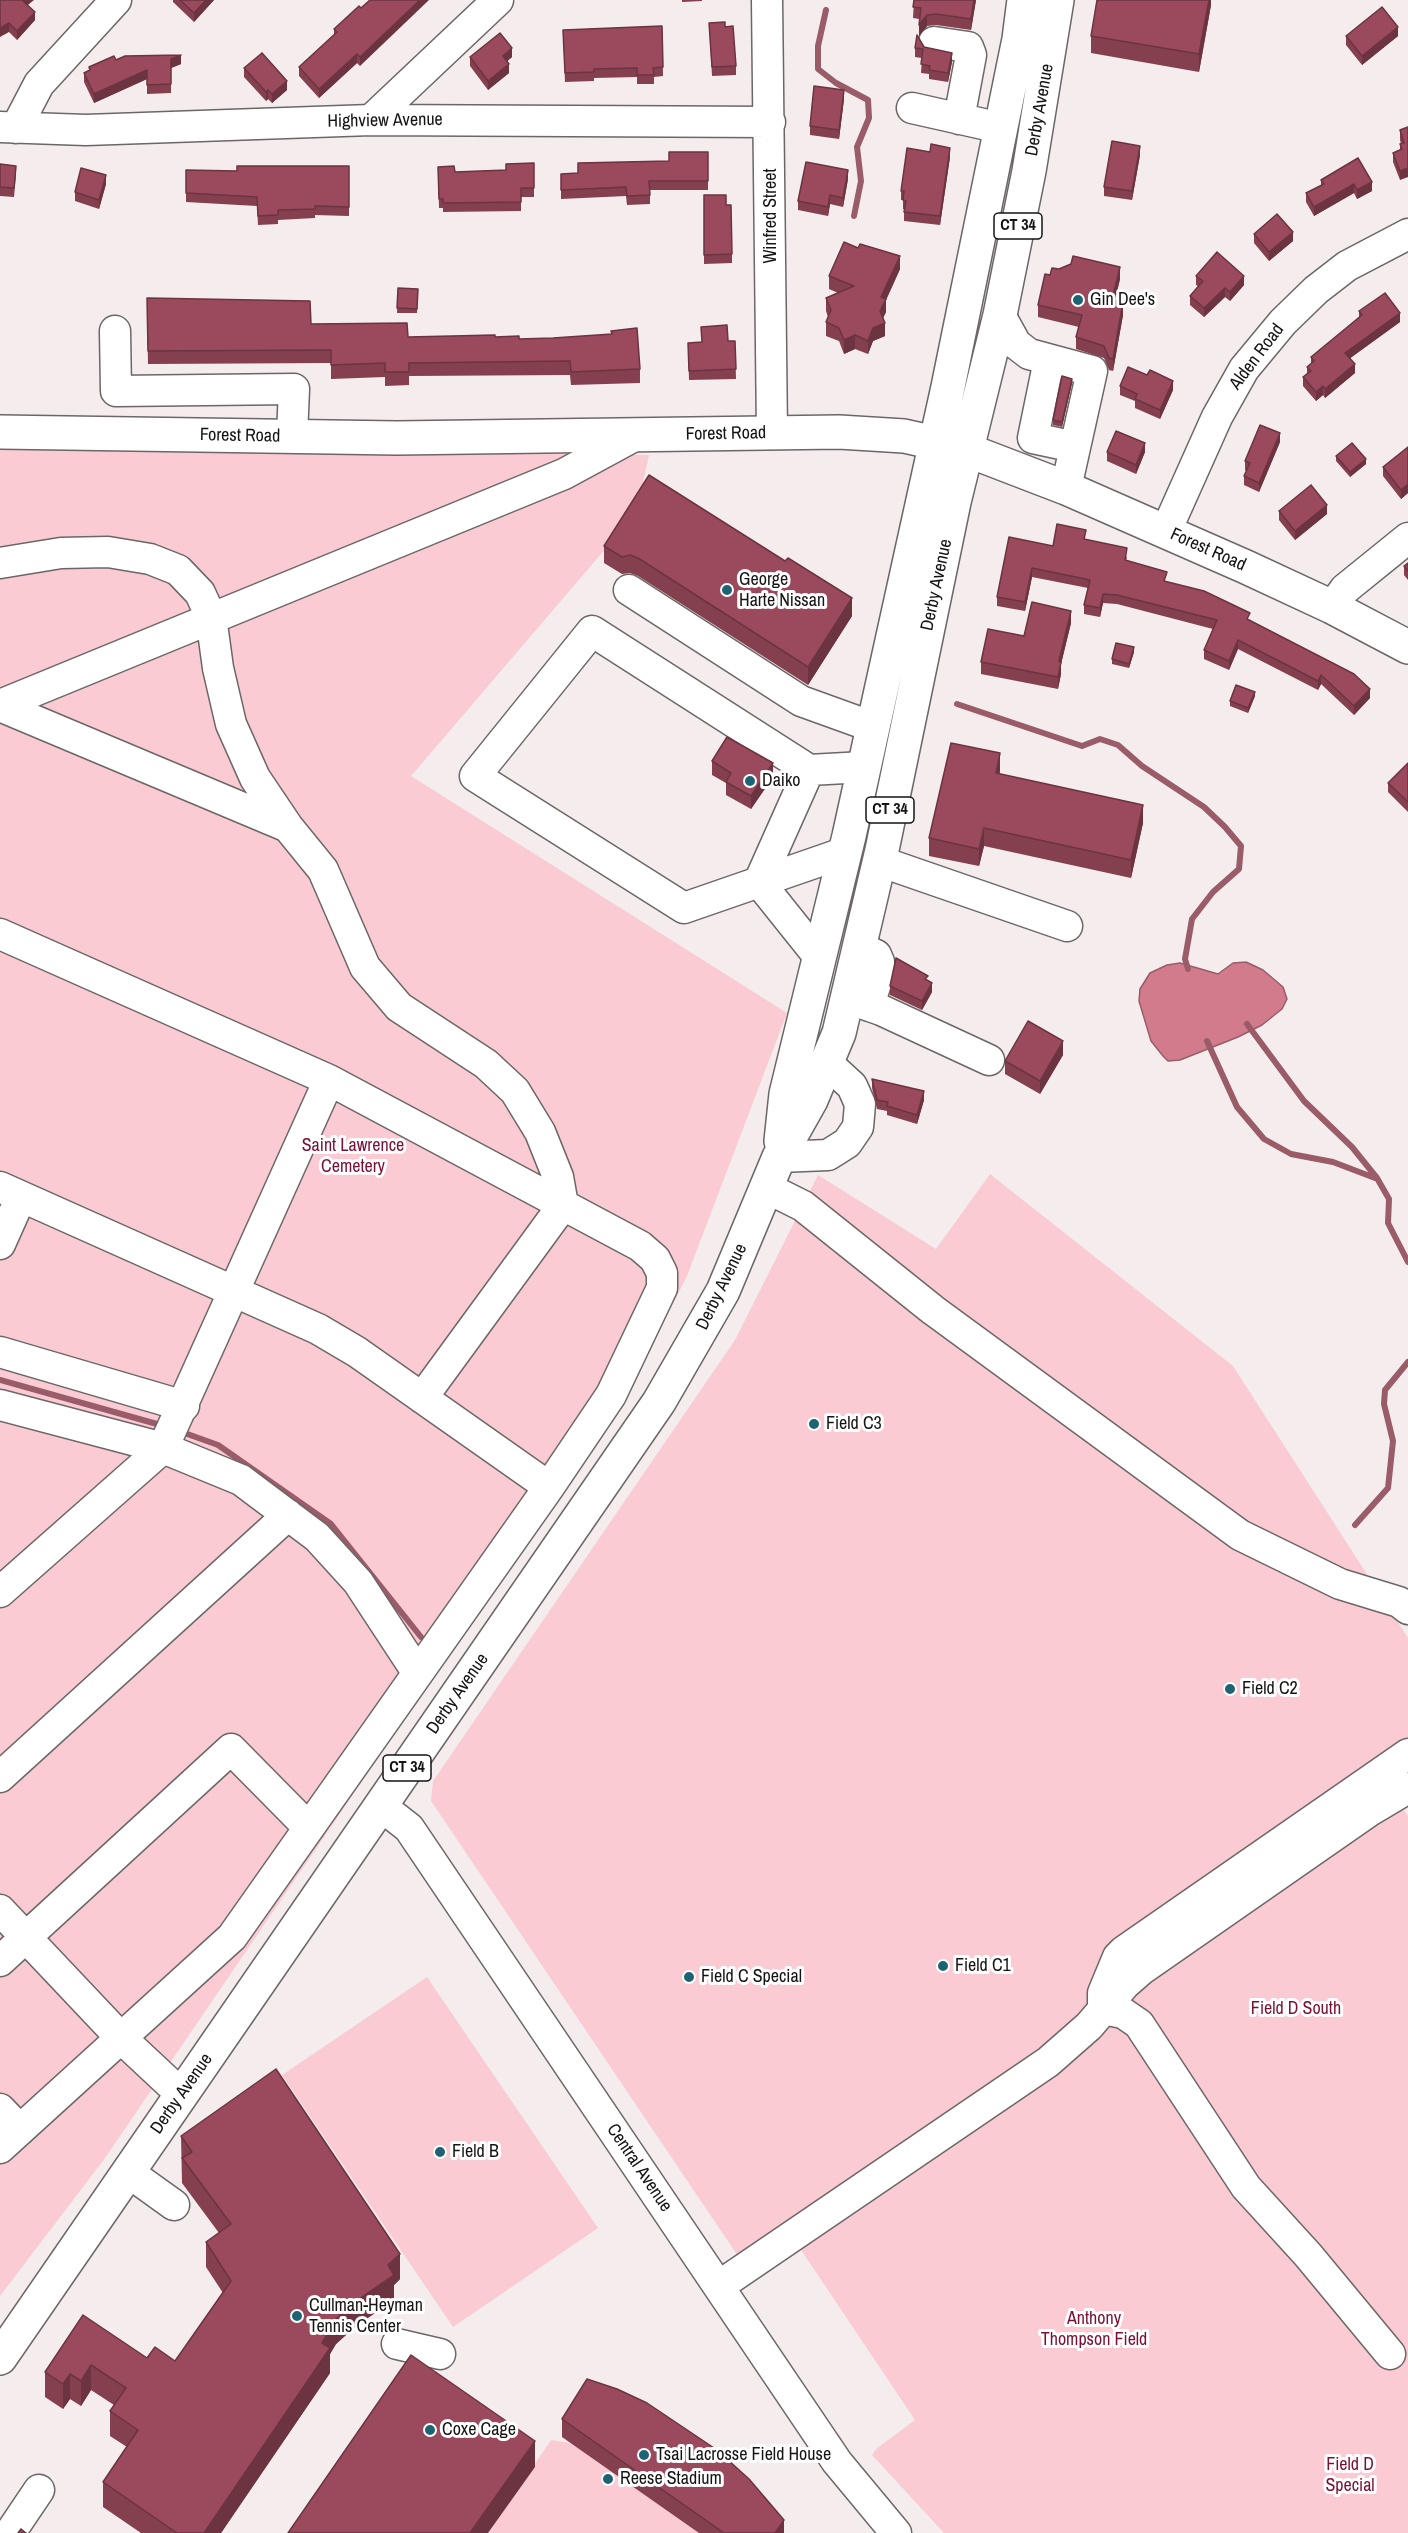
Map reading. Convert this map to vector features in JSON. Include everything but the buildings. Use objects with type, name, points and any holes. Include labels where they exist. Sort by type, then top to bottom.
[{"type":"main road","name":"Derby Avenue","points":[[779,1157],[786,1094],[846,852],[1001,128],[1024,0]]},
{"type":"main road","name":"Derby Avenue","points":[[0,2358],[659,1402],[723,1290],[779,1157],[811,1100],[839,1033],[858,1002],[859,947],[968,450],[1000,315],[1034,149],[1058,0]]},
{"type":"main road","name":"Forest Road","points":[[0,432],[292,436],[860,433],[935,441],[968,450],[1066,488],[1166,531],[1332,607],[1408,647]]},
{"type":"main road","points":[[846,852],[879,861]]},
{"type":"street","points":[[8,128],[39,84],[116,0]]},
{"type":"street","points":[[372,120],[498,0]]},
{"type":"street","name":"Winfred Street","points":[[767,0],[772,433]]},
{"type":"street","points":[[934,42],[968,47],[972,55],[959,119]]},
{"type":"street","points":[[912,108],[1001,128]]},
{"type":"street","name":"Highview Avenue","points":[[8,128],[86,130],[372,120],[770,122]]},
{"type":"street","name":"Alden Road","points":[[1166,531],[1217,417],[1244,369],[1283,322],[1316,290],[1347,266],[1408,234]]},
{"type":"street","points":[[1000,315],[1043,388],[1033,438],[1079,417]]},
{"type":"street","points":[[115,331],[116,391],[294,389],[292,436]]},
{"type":"street","points":[[984,384],[1012,364],[1043,388]]},
{"type":"street","points":[[1043,388],[1092,371],[1079,417],[1066,488]]},
{"type":"street","points":[[140,391],[140,434]]},
{"type":"street","points":[[0,705],[564,474],[636,435]]},
{"type":"street","points":[[1332,607],[1345,589],[1408,538]]},
{"type":"street","points":[[0,564],[61,553],[108,552],[150,559],[178,570],[200,593],[211,617],[218,668],[231,724],[255,778],[288,828],[322,870],[365,967],[399,1007],[486,1064],[515,1091],[540,1132],[558,1177],[563,1205],[422,1398]]},
{"type":"street","points":[[629,590],[801,701],[873,727]]},
{"type":"street","points":[[846,852],[684,908],[475,776],[592,632],[809,770],[864,767]]},
{"type":"street","points":[[0,705],[288,828]]},
{"type":"street","points":[[759,882],[809,770]]},
{"type":"street","points":[[879,861],[1067,926]]},
{"type":"street","points":[[759,882],[819,957]]},
{"type":"street","points":[[0,934],[329,1080],[640,1246],[655,1259],[662,1273],[662,1288],[611,1395],[549,1487],[232,1937],[121,2038],[7,2129]]},
{"type":"street","points":[[858,1002],[989,1060]]},
{"type":"street","points":[[779,1157],[828,1155],[847,1143],[858,1127],[860,1104],[852,1086],[827,1063]]},
{"type":"street","points":[[0,1593],[174,1428],[329,1080]]},
{"type":"street","points":[[767,1188],[803,1206],[933,1310],[1240,1535],[1318,1574],[1399,1602],[1408,1609]]},
{"type":"street","points":[[0,1244],[10,1192],[318,1329],[549,1487]]},
{"type":"street","points":[[0,1352],[174,1428],[317,1537],[358,1582],[417,1672]]},
{"type":"street","points":[[0,1405],[174,1428]]},
{"type":"street","points":[[0,1777],[288,1515]]},
{"type":"street","points":[[0,1962],[231,1749],[309,1828]]},
{"type":"street","points":[[1103,2009],[1103,1993],[1118,1957],[1124,1950],[1408,1754]]},
{"type":"street","points":[[718,2286],[1048,2062],[1089,2026],[1141,1970],[1371,1810],[1408,1788]]},
{"type":"street","name":"Central Avenue","points":[[381,1806],[409,1828],[837,2462],[896,2533]]},
{"type":"street","points":[[0,1910],[121,2038],[181,2094]]},
{"type":"street","points":[[1103,2009],[1123,2013],[1139,2024],[1246,2187],[1308,2255],[1390,2354]]},
{"type":"street","points":[[128,2172],[174,2205]]},
{"type":"street","points":[[397,2344],[440,2354]]},
{"type":"street","points":[[10,2533],[39,2490]]},
{"type":"green space","name":"Saint Lawrence Cemetery","points":[[0,447],[649,455],[636,513],[411,776],[787,1013],[687,1276],[629,1390],[105,2158],[0,2296]]},
{"type":"green space","points":[[990,1174],[1233,1366],[1408,1638],[1408,1743],[1398,1801],[1408,1816],[1408,2533],[944,2533],[872,2455],[876,2449],[915,2420],[785,2226],[738,2256],[431,1801],[433,1781],[735,1340],[818,1175],[936,1249]]},
{"type":"green space","name":"Field B","points":[[427,1977],[598,2228],[453,2327],[282,2075]]},
{"type":"green space","name":"Reese Stadium","points":[[551,2440],[627,2452],[739,2533],[488,2533]]},
{"type":"shaded area","points":[[1246,962],[1263,970],[1283,987],[1287,999],[1282,1009],[1262,1025],[1238,1037],[1180,1060],[1168,1061],[1151,1041],[1139,1001],[1140,989],[1150,973],[1167,965],[1180,963],[1218,974],[1233,963]]},
{"type":"waterway","points":[[826,10],[818,46],[818,69],[836,83],[868,100],[869,118],[857,147],[861,181],[854,216]]},
{"type":"waterway","points":[[957,704],[1082,746],[1100,739],[1118,745],[1142,766],[1204,807],[1225,827],[1241,846],[1239,869],[1213,892],[1192,919],[1185,959],[1188,969]]},
{"type":"waterway","points":[[1247,1024],[1304,1101],[1352,1147],[1377,1178],[1389,1199],[1388,1223],[1408,1262]]},
{"type":"waterway","points":[[1207,1041],[1237,1107],[1264,1139],[1291,1154],[1333,1162],[1375,1178]]},
{"type":"waterway","points":[[1355,1525],[1388,1488],[1393,1441],[1384,1404],[1385,1390],[1408,1362]]},
{"type":"waterway","points":[[0,1380],[164,1426]]},
{"type":"waterway","points":[[179,1431],[218,1445],[331,1524],[421,1637]]},
{"type":"place","name":"Gin Dee's","points":[[1078,300]]},
{"type":"place","name":"George Harte Nissan","points":[[727,590]]},
{"type":"place","name":"Daiko","points":[[750,781]]},
{"type":"place","name":"Field C3","points":[[814,1424]]},
{"type":"place","name":"Field C2","points":[[1230,1689]]},
{"type":"place","name":"Field C1","points":[[943,1966]]},
{"type":"place","name":"Field C Special","points":[[689,1977]]},
{"type":"place","name":"Field B","points":[[440,2152]]},
{"type":"place","name":"Cullman-Heyman Tennis Center","points":[[297,2316]]},
{"type":"place","name":"Coxe Cage","points":[[430,2430]]},
{"type":"place","name":"Tsai Lacrosse Field House","points":[[644,2455]]},
{"type":"place","name":"Reese Stadium","points":[[608,2479]]},
{"type":"park label","name":"Field D South","points":[[1296,2009]]},
{"type":"park label","name":"Anthony Thompson Field","points":[[1094,2329]]},
{"type":"park label","name":"Field D Special","points":[[1350,2475]]}]
